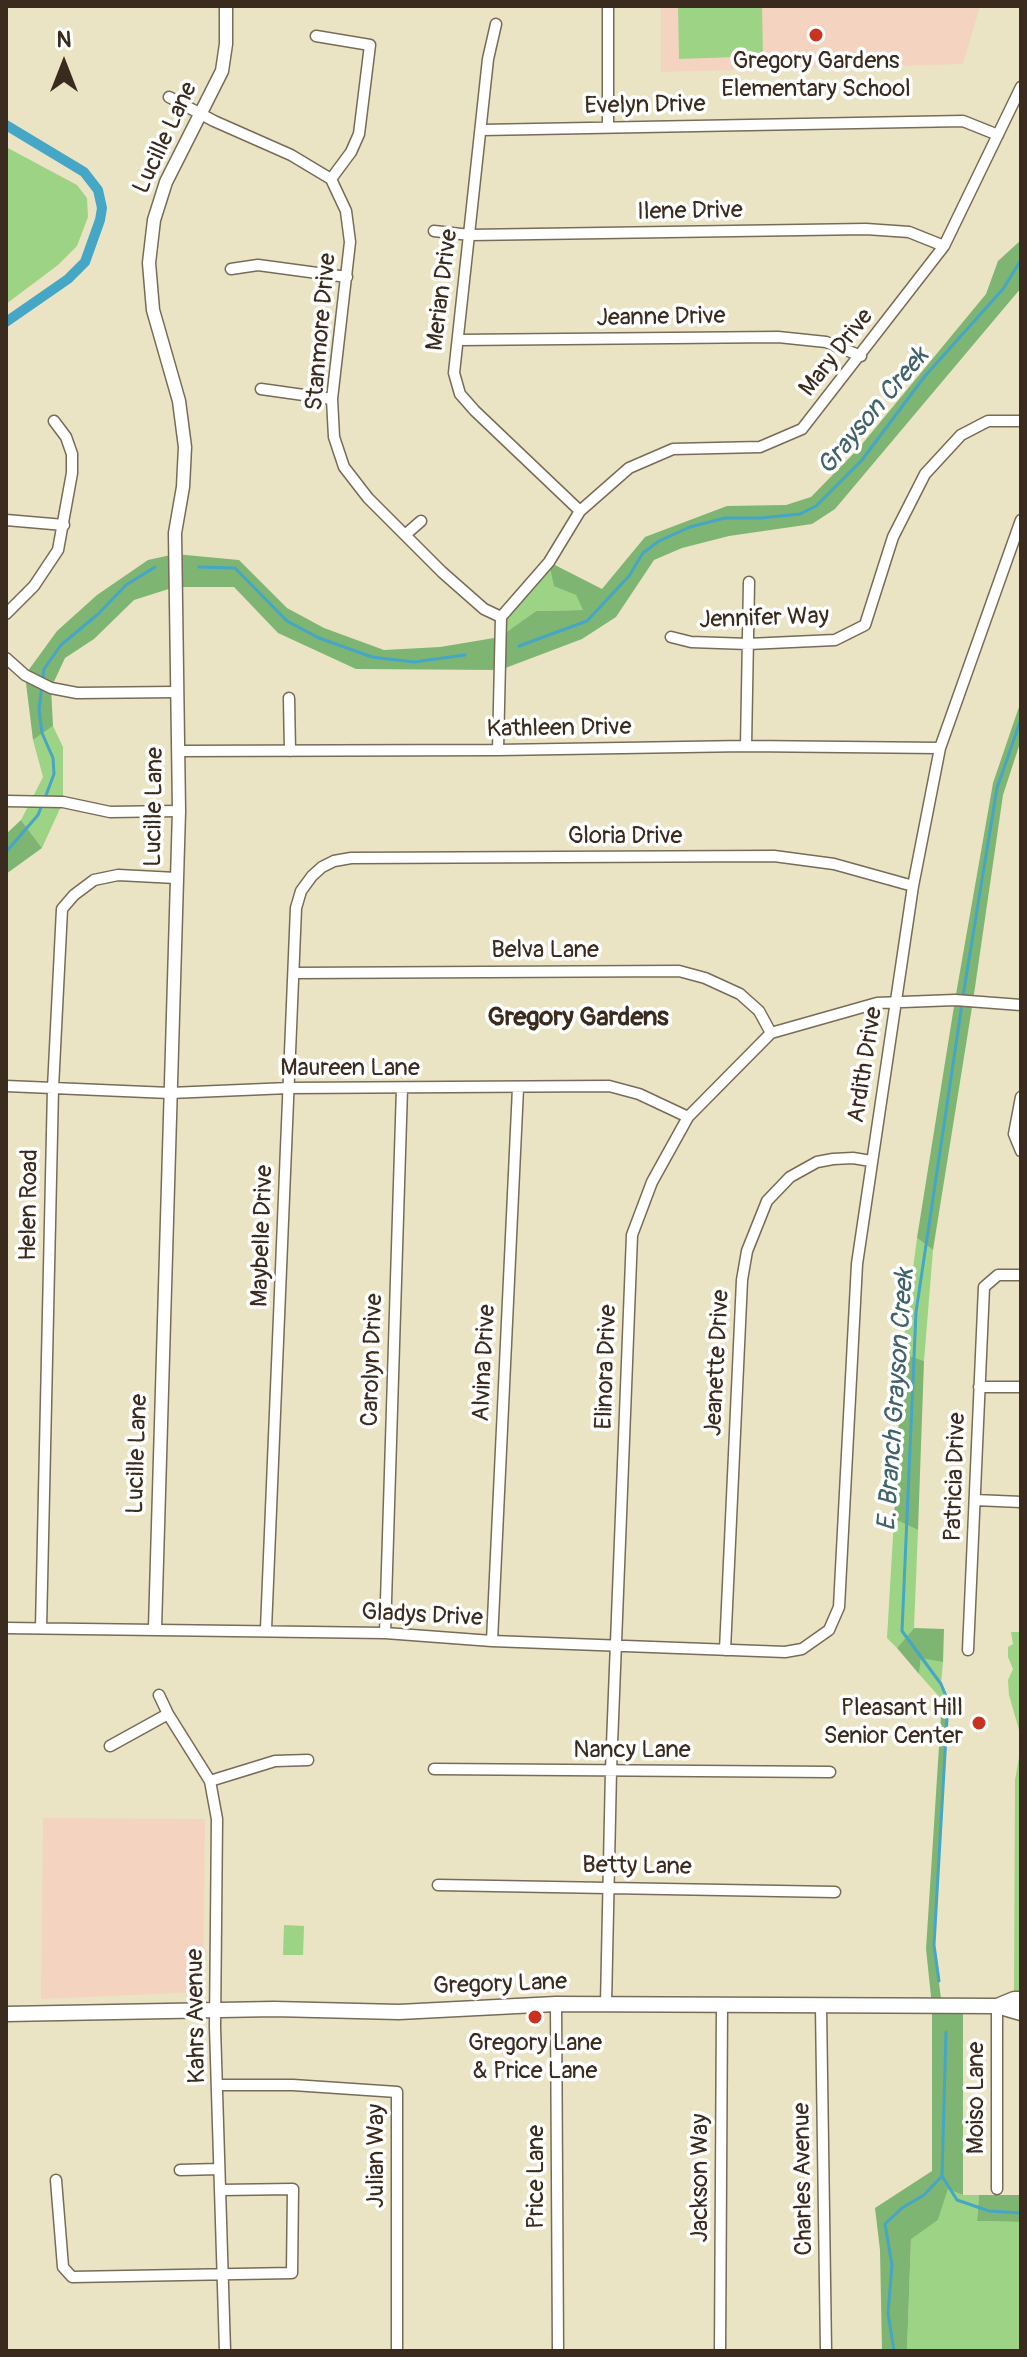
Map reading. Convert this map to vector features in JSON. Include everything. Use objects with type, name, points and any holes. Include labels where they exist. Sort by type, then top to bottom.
[{"type":"main road","name":"Gregory Lane","points":[[6,2014],[215,2010],[399,2012],[556,2004],[997,2006],[1021,1999]]},
{"type":"main road","name":"Gregory Lane","points":[[997,2006],[1021,2013]]},
{"type":"street","name":"Lucille Lane","points":[[155,1628],[179,811],[175,533],[183,487],[185,447],[179,401],[153,310],[149,263],[154,220],[166,182],[222,71],[226,6]]},
{"type":"street","points":[[608,6],[608,127]]},
{"type":"street","name":"Merian Drive","points":[[496,24],[488,59],[454,373],[460,394],[475,411],[580,511]]},
{"type":"street","points":[[169,97],[291,155],[331,179],[351,152],[359,134],[370,45],[316,36]]},
{"type":"street","name":"Mary Drive","points":[[501,617],[549,562],[580,511],[629,468],[673,449],[760,447],[802,429],[944,246],[1021,87]]},
{"type":"street","name":"Evelyn Drive","points":[[482,130],[963,121],[998,135]]},
{"type":"street","name":"Stanmore Drive","points":[[331,179],[346,211],[350,242],[332,399],[334,437],[344,467],[368,498],[405,535],[484,609],[501,617]]},
{"type":"street","name":"Ilene Drive","points":[[434,231],[470,235],[866,229],[909,232],[944,246]]},
{"type":"street","points":[[231,269],[258,265],[347,277]]},
{"type":"street","name":"Jeanne Drive","points":[[458,340],[778,337],[826,342],[861,356]]},
{"type":"street","points":[[261,389],[332,399]]},
{"type":"street","points":[[6,614],[34,586],[58,550],[72,473],[72,454],[66,437],[54,421]]},
{"type":"street","name":"Jennifer Way","points":[[671,637],[691,642],[748,644],[835,640],[865,625],[893,537],[925,474],[961,435],[988,421],[1021,421]]},
{"type":"street","points":[[6,520],[64,525]]},
{"type":"street","name":"Ardith Drive","points":[[829,1630],[839,1607],[857,1264],[913,886],[940,748],[1021,520]]},
{"type":"street","points":[[405,535],[421,521]]},
{"type":"street","points":[[746,746],[749,582]]},
{"type":"street","points":[[498,750],[501,617]]},
{"type":"street","points":[[6,658],[25,675],[51,688],[77,693],[176,692]]},
{"type":"street","points":[[289,698],[290,751]]},
{"type":"street","name":"Kathleen Drive","points":[[178,751],[746,746],[940,748]]},
{"type":"street","points":[[6,801],[63,802],[110,812],[179,811]]},
{"type":"street","name":"Gloria Drive","points":[[334,861],[351,858],[774,856],[834,864],[913,886]]},
{"type":"street","name":"Maybelle Drive","points":[[266,1629],[296,908],[301,891],[322,867],[334,861]]},
{"type":"street","name":"Helen Road","points":[[41,1628],[53,1088],[62,909],[94,880],[118,875],[176,878]]},
{"type":"street","name":"Belva Lane","points":[[295,973],[679,971],[705,978],[740,994],[759,1011],[771,1033]]},
{"type":"street","name":"Elinora Drive","points":[[606,2004],[615,1644],[632,1235],[652,1182],[688,1117],[771,1033],[877,1003],[955,1000],[1021,1005]]},
{"type":"street","name":"Maureen Lane","points":[[6,1086],[170,1093],[289,1088],[623,1088],[688,1117]]},
{"type":"street","name":"Carolyn Drive","points":[[385,1633],[402,1088]]},
{"type":"street","name":"Alvina Drive","points":[[492,1641],[518,1088]]},
{"type":"street","points":[[1021,1097],[1014,1134],[1021,1151]]},
{"type":"street","name":"Jeanette Drive","points":[[725,1650],[742,1280],[747,1251],[767,1201],[790,1177],[817,1162],[853,1158],[871,1161]]},
{"type":"street","name":"Patricia Drive","points":[[968,1650],[984,1287],[998,1275],[1021,1275]]},
{"type":"street","points":[[979,1387],[1021,1387]]},
{"type":"street","points":[[975,1500],[1021,1502]]},
{"type":"street","name":"Gladys Drive","points":[[6,1628],[266,1629],[785,1652],[802,1649],[829,1630]]},
{"type":"street","name":"Kahrs Avenue","points":[[159,1695],[210,1781],[217,1819],[215,2010],[225,2351]]},
{"type":"street","points":[[110,1746],[168,1714]]},
{"type":"street","points":[[210,1781],[275,1761],[308,1760]]},
{"type":"street","name":"Nancy Lane","points":[[434,1769],[830,1772]]},
{"type":"street","name":"Betty Lane","points":[[438,1885],[835,1892]]},
{"type":"street","name":"Price Lane","points":[[556,2004],[558,2351]]},
{"type":"street","name":"Jackson Way","points":[[720,2351],[722,2005]]},
{"type":"street","name":"Moiso Lane","points":[[997,2006],[997,2189]]},
{"type":"street","name":"Charles Avenue","points":[[821,2007],[826,2351]]},
{"type":"street","name":"Julian Way","points":[[217,2085],[293,2085],[397,2092],[397,2351]]},
{"type":"street","points":[[180,2170],[219,2169]]},
{"type":"street","points":[[56,2180],[63,2267],[72,2277],[292,2273],[293,2189],[220,2190]]},
{"type":"shaded area","name":"Gregory Gardens Elementary School","points":[[661,6],[980,6],[963,64],[661,72]]},
{"type":"shaded area","points":[[43,1818],[205,1819],[203,1983],[200,1992],[41,1999]]},
{"type":"green space","points":[[678,6],[762,6],[763,56],[679,59]]},
{"type":"green space","points":[[6,147],[77,185],[87,198],[88,217],[77,246],[58,265],[6,304]]},
{"type":"green space","points":[[1021,240],[1021,288],[835,509],[812,524],[729,536],[682,548],[654,560],[616,617],[582,639],[500,670],[356,669],[278,633],[234,587],[175,587],[134,600],[94,639],[65,658],[51,688],[53,726],[33,740],[25,675],[57,631],[97,595],[148,560],[175,554],[239,560],[287,608],[324,628],[384,650],[440,647],[500,637],[536,611],[583,610],[576,595],[554,586],[549,562],[602,589],[645,537],[727,506],[786,505],[811,497],[858,449],[986,294],[998,261]]},
{"type":"green space","points":[[549,562],[584,610],[536,611],[501,637],[501,617]]},
{"type":"green space","points":[[1021,701],[1021,740],[1003,795],[933,1250],[917,1238],[955,1000],[993,783]]},
{"type":"green space","points":[[53,726],[63,747],[63,802],[42,848],[21,820],[43,777],[33,740]]},
{"type":"green space","points":[[21,820],[42,848],[6,874],[6,834]]},
{"type":"green space","points":[[917,1238],[933,1250],[924,1361],[902,1353]]},
{"type":"green space","points":[[902,1353],[924,1361],[918,1530],[894,1519]]},
{"type":"green space","points":[[894,1519],[918,1530],[914,1628],[897,1648],[887,1638]]},
{"type":"green space","points":[[914,1628],[944,1629],[943,1662],[921,1658],[919,1674],[897,1648]]},
{"type":"green space","points":[[1011,1632],[1021,1632],[1021,1737],[1009,1695],[1008,1680],[1013,1669],[1008,1657],[1008,1647],[1013,1644]]},
{"type":"green space","points":[[921,1657],[943,1662],[941,1684],[948,1701],[942,1700],[919,1674]]},
{"type":"green space","points":[[942,1700],[948,1701],[934,1945],[942,2006],[963,2006],[963,2195],[948,2189],[938,2220],[911,2239],[907,2351],[882,2351],[880,2250],[875,2208],[932,2171],[932,2006],[926,1949]]},
{"type":"green space","points":[[1021,1746],[1021,1999],[1014,1999],[1015,1780]]},
{"type":"green space","points":[[284,1925],[304,1926],[303,1955],[283,1955]]},
{"type":"green space","points":[[948,2188],[963,2195],[979,2195],[977,2221],[1021,2222],[1021,2351],[907,2351],[911,2238],[938,2220]]},
{"type":"green space","points":[[979,2195],[1021,2195],[1021,2222],[977,2221]]},
{"type":"waterway","points":[[6,125],[84,172],[98,190],[102,208],[85,262],[68,279],[6,322]]},
{"type":"waterway","name":"Grayson Creek","points":[[519,646],[587,621],[629,576],[643,553],[659,541],[690,527],[725,518],[800,514],[816,506],[862,460],[925,376],[1003,289],[1021,260]]},
{"type":"waterway","name":"Grayson Creek","points":[[45,798],[54,774],[53,758],[42,733],[39,709],[44,669],[61,645],[126,585],[155,567]]},
{"type":"waterway","name":"Grayson Creek","points":[[199,567],[235,568],[287,621],[319,638],[372,657],[414,662],[465,655]]},
{"type":"waterway","name":"E. Branch Grayson Creek","points":[[963,996],[997,788],[1021,719]]},
{"type":"waterway","name":"Grayson Creek","points":[[6,852],[38,815],[42,805]]},
{"type":"waterway","name":"E. Branch Grayson Creek","points":[[939,1981],[934,1945],[948,1701],[941,1684],[902,1631],[916,1312],[962,1004]]},
{"type":"waterway","name":"E. Branch Grayson Creek","points":[[946,2032],[942,2176],[957,2200],[989,2211],[1021,2213]]},
{"type":"waterway","points":[[894,2351],[888,2313],[892,2265],[885,2224],[902,2208],[924,2195],[942,2176]]},
{"type":"place","name":"Gregory Gardens Elementary School","points":[[816,35]]},
{"type":"place","name":"Pleasant Hill Senior Center","points":[[979,1723]]},
{"type":"place","name":"Gregory Lane & Price Lane","points":[[535,2017]]},
{"type":"district","name":"Gregory Gardens","points":[[578,1018]]}]
